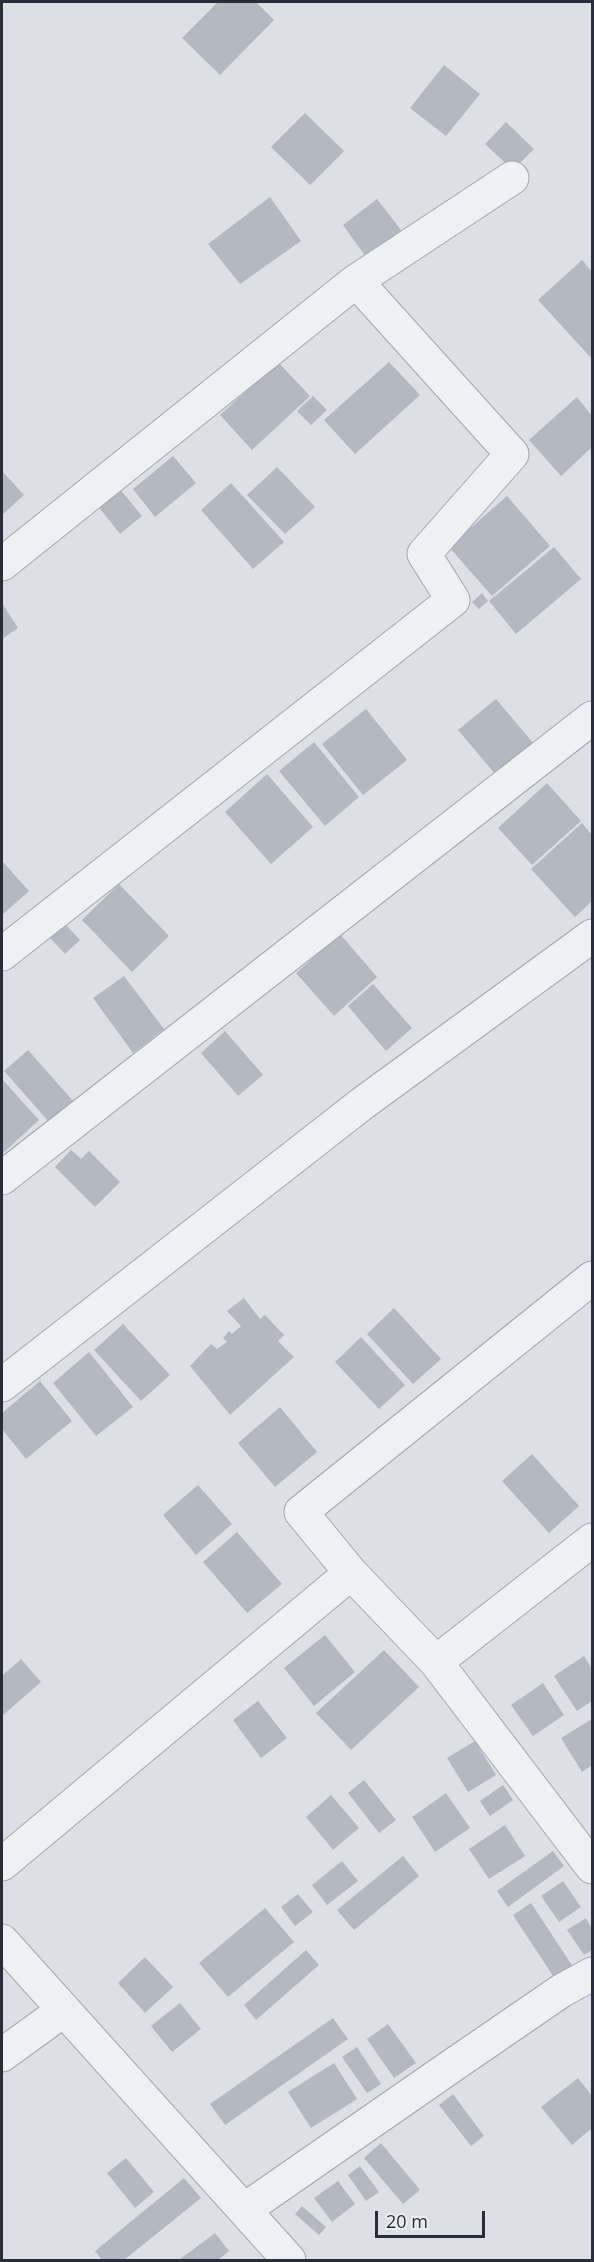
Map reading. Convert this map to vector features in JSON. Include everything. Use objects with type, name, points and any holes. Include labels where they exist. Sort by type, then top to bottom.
[{"type":"street","points":[[2,564],[356,281],[512,177]]},
{"type":"street","points":[[2,954],[453,600],[424,554],[512,454],[356,281]]},
{"type":"street","points":[[2,1178],[592,718]]},
{"type":"street","points":[[2,1385],[363,1103],[592,936]]},
{"type":"street","points":[[592,1278],[301,1512],[351,1573],[436,1662],[592,1867]]},
{"type":"street","points":[[436,1662],[592,1540]]},
{"type":"street","points":[[2,1864],[351,1573]]},
{"type":"street","points":[[2,1941],[290,2260]]},
{"type":"street","points":[[244,2210],[456,2062],[561,1991],[592,1974]]},
{"type":"street","points":[[2,2055],[64,2010]]},
{"type":"building","points":[[218,2],[256,2],[274,20],[220,75],[182,38]]},
{"type":"building","points":[[444,65],[480,94],[446,136],[410,108]]},
{"type":"building","points":[[305,113],[344,151],[310,185],[271,147]]},
{"type":"building","points":[[506,122],[534,149],[513,170],[485,144]]},
{"type":"building","points":[[270,197],[301,241],[240,284],[208,244]]},
{"type":"building","points":[[377,199],[401,230],[366,257],[343,225]]},
{"type":"building","points":[[582,260],[592,272],[592,359],[538,300]]},
{"type":"building","points":[[278,362],[310,396],[252,450],[220,415]]},
{"type":"building","points":[[389,362],[420,395],[355,454],[324,420]]},
{"type":"building","points":[[313,396],[327,410],[311,425],[297,411]]},
{"type":"building","points":[[577,397],[592,416],[592,447],[561,476],[529,440]]},
{"type":"building","points":[[173,456],[196,483],[155,517],[133,489]]},
{"type":"building","points":[[277,467],[315,507],[285,534],[247,495]]},
{"type":"building","points":[[2,471],[24,495],[2,515]]},
{"type":"building","points":[[115,483],[142,516],[120,534],[94,501]]},
{"type":"building","points":[[231,483],[284,542],[253,569],[201,510]]},
{"type":"building","points":[[507,496],[550,546],[492,596],[449,547]]},
{"type":"building","points":[[554,547],[581,579],[516,634],[489,601]]},
{"type":"building","points":[[482,593],[488,601],[479,609],[472,602]]},
{"type":"building","points":[[2,603],[18,628],[2,639]]},
{"type":"building","points":[[496,699],[534,744],[496,775],[458,730]]},
{"type":"building","points":[[366,709],[407,760],[363,795],[322,744]]},
{"type":"building","points":[[314,742],[359,797],[325,826],[279,771]]},
{"type":"building","points":[[267,774],[313,827],[271,864],[225,812]]},
{"type":"building","points":[[547,783],[581,821],[532,865],[498,828]]},
{"type":"building","points":[[582,823],[592,835],[592,901],[575,917],[531,869]]},
{"type":"building","points":[[2,863],[29,891],[2,915]]},
{"type":"building","points":[[119,884],[169,936],[132,972],[82,920]]},
{"type":"building","points":[[65,924],[80,940],[65,954],[50,938]]},
{"type":"building","points":[[340,934],[377,977],[334,1016],[296,973]]},
{"type":"building","points":[[124,976],[164,1029],[133,1053],[93,998]]},
{"type":"building","points":[[373,984],[412,1028],[386,1051],[348,1006]]},
{"type":"building","points":[[225,1031],[263,1075],[238,1096],[201,1053]]},
{"type":"building","points":[[28,1050],[74,1102],[50,1123],[4,1071]]},
{"type":"building","points":[[2,1079],[39,1120],[2,1154]]},
{"type":"building","points":[[71,1150],[81,1159],[89,1151],[120,1182],[95,1207],[55,1167]]},
{"type":"building","points":[[244,1298],[260,1319],[265,1315],[284,1335],[278,1341],[294,1357],[230,1415],[190,1366],[211,1344],[217,1349],[227,1342],[223,1338],[229,1331],[232,1334],[241,1326],[227,1311]]},
{"type":"building","points":[[394,1308],[441,1359],[413,1384],[367,1334]]},
{"type":"building","points":[[123,1324],[170,1375],[141,1401],[94,1350]]},
{"type":"building","points":[[361,1337],[405,1385],[379,1409],[335,1362]]},
{"type":"building","points":[[89,1352],[133,1407],[96,1436],[53,1383]]},
{"type":"building","points":[[40,1381],[72,1421],[26,1459],[2,1429],[2,1413]]},
{"type":"building","points":[[280,1407],[317,1452],[275,1487],[238,1443]]},
{"type":"building","points":[[532,1454],[579,1506],[549,1533],[502,1481]]},
{"type":"building","points":[[198,1485],[232,1524],[196,1555],[163,1515]]},
{"type":"building","points":[[237,1532],[282,1584],[247,1613],[203,1562]]},
{"type":"building","points":[[325,1635],[355,1672],[314,1706],[284,1668]]},
{"type":"building","points":[[384,1650],[419,1687],[351,1750],[316,1713]]},
{"type":"building","points":[[584,1656],[592,1669],[592,1701],[577,1711],[554,1676]]},
{"type":"building","points":[[21,1659],[41,1682],[2,1716],[2,1676]]},
{"type":"building","points":[[543,1683],[564,1715],[533,1736],[511,1705]]},
{"type":"building","points":[[258,1701],[287,1738],[261,1758],[233,1720]]},
{"type":"building","points":[[592,1719],[592,1765],[582,1772],[561,1738]]},
{"type":"building","points":[[475,1741],[496,1775],[468,1792],[447,1758]]},
{"type":"building","points":[[364,1780],[396,1820],[379,1833],[348,1793]]},
{"type":"building","points":[[503,1785],[513,1800],[490,1816],[480,1801]]},
{"type":"building","points":[[446,1793],[470,1828],[435,1852],[412,1817]]},
{"type":"building","points":[[331,1795],[359,1828],[333,1850],[306,1817]]},
{"type":"building","points":[[505,1825],[525,1856],[489,1879],[469,1849]]},
{"type":"building","points":[[553,1851],[564,1866],[508,1907],[497,1891]]},
{"type":"building","points":[[403,1856],[419,1876],[354,1930],[337,1910]]},
{"type":"building","points":[[342,1861],[358,1881],[327,1905],[312,1885]]},
{"type":"building","points":[[563,1881],[581,1907],[559,1922],[541,1896]]},
{"type":"building","points":[[298,1894],[313,1912],[295,1926],[281,1907]]},
{"type":"building","points":[[531,1903],[573,1967],[555,1979],[513,1915]]},
{"type":"building","points":[[265,1908],[294,1942],[228,1997],[199,1963]]},
{"type":"building","points":[[586,1918],[592,1929],[592,1950],[584,1955],[567,1930]]},
{"type":"building","points":[[306,1950],[319,1965],[256,2020],[244,2005]]},
{"type":"building","points":[[145,1957],[173,1987],[145,2013],[118,1983]]},
{"type":"building","points":[[180,2003],[201,2029],[172,2052],[151,2026]]},
{"type":"building","points":[[333,2018],[348,2039],[225,2125],[210,2104]]},
{"type":"building","points":[[388,2024],[416,2063],[394,2078],[367,2039]]},
{"type":"building","points":[[357,2047],[381,2084],[367,2093],[342,2057]]},
{"type":"building","points":[[334,2063],[357,2099],[311,2128],[288,2092]]},
{"type":"building","points":[[578,2078],[592,2096],[592,2128],[572,2145],[541,2107]]},
{"type":"building","points":[[453,2094],[484,2136],[471,2146],[439,2105]]},
{"type":"building","points":[[381,2143],[420,2190],[403,2204],[364,2158]]},
{"type":"building","points":[[126,2158],[154,2192],[135,2208],[107,2173]]},
{"type":"building","points":[[360,2166],[379,2192],[366,2201],[348,2175]]},
{"type":"building","points":[[184,2178],[201,2198],[124,2260],[102,2260],[95,2251]]},
{"type":"building","points":[[338,2181],[355,2204],[332,2222],[314,2198]]},
{"type":"building","points":[[302,2206],[326,2227],[319,2235],[295,2214]]},
{"type":"building","points":[[215,2233],[229,2251],[218,2260],[179,2260]]}]
